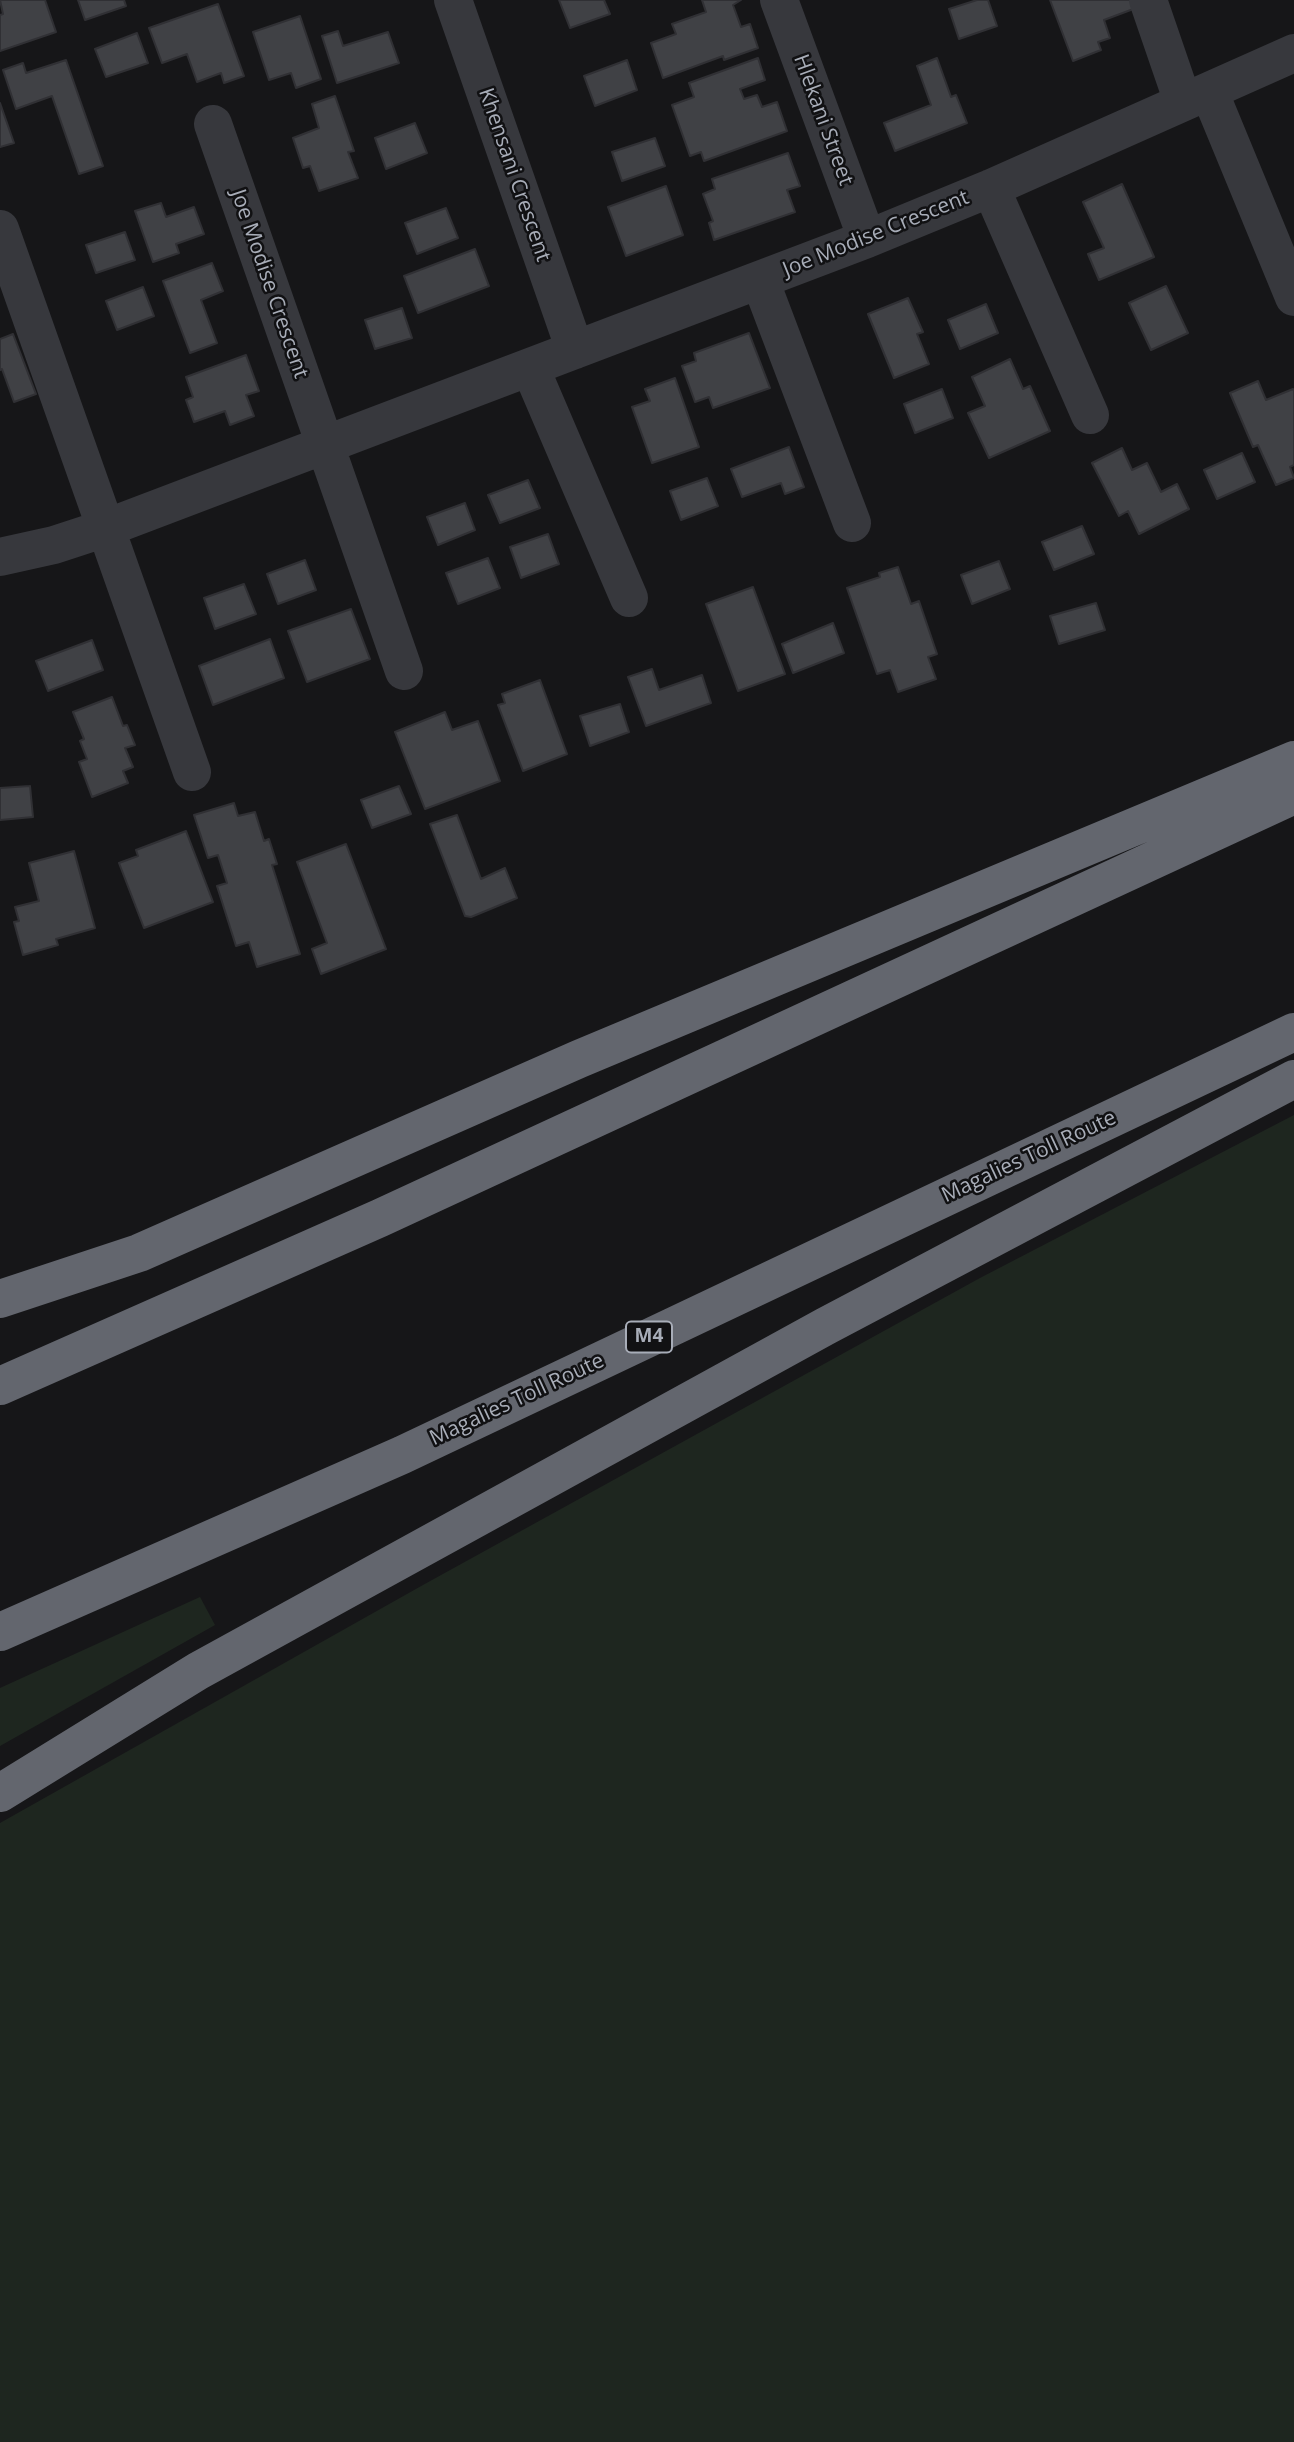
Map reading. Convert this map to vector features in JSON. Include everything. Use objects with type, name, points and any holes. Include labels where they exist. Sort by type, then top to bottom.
[{"type":"highway","points":[[0,1299],[139,1252],[579,1059],[1294,760]]},
{"type":"highway","points":[[0,1385],[380,1218],[1294,795]]},
{"type":"highway","name":"Magalies Toll Route","points":[[0,1632],[402,1455],[1294,1032]]},
{"type":"highway","points":[[0,1793],[198,1671],[839,1320],[1294,1079]]},
{"type":"street","name":"Khensani Crescent","points":[[453,0],[575,350]]},
{"type":"street","name":"Hlekani Street","points":[[779,0],[867,239]]},
{"type":"street","points":[[1148,0],[1294,297]]},
{"type":"street","name":"Joe Modise Crescent","points":[[0,557],[54,545],[106,528],[867,239],[991,188],[1294,53]]},
{"type":"street","name":"Joe Modise Crescent","points":[[213,124],[404,671]]},
{"type":"street","name":"Joe Modise Crescent","points":[[991,188],[1090,415]]},
{"type":"street","points":[[0,229],[192,772]]},
{"type":"street","name":"Joe Modise Crescent","points":[[760,280],[852,523]]},
{"type":"street","points":[[530,367],[629,598]]},
{"type":"shaded area","points":[[1294,1115],[1294,2442],[0,2442],[0,1823],[423,1585],[980,1278]]},
{"type":"shaded area","points":[[200,1597],[215,1625],[0,1746],[0,1688]]},
{"type":"building","points":[[0,0],[45,0],[56,32],[0,51],[0,15],[3,14]]},
{"type":"building","points":[[78,0],[124,0],[126,6],[85,20]]},
{"type":"building","points":[[559,0],[604,0],[610,14],[570,28]]},
{"type":"building","points":[[702,0],[741,0],[733,5],[741,27],[750,24],[758,48],[724,60],[723,56],[663,78],[651,43],[676,34],[672,24],[706,12]]},
{"type":"building","points":[[977,0],[988,0],[997,26],[959,39],[949,9]]},
{"type":"building","points":[[1050,0],[1133,0],[1136,8],[1104,20],[1110,38],[1098,42],[1101,50],[1073,61]]},
{"type":"building","points":[[218,4],[244,76],[224,83],[221,73],[197,82],[187,54],[162,63],[149,28]]},
{"type":"building","points":[[300,16],[321,79],[296,88],[291,73],[269,80],[253,32]]},
{"type":"building","points":[[338,31],[343,46],[388,32],[399,63],[337,83],[322,36]]},
{"type":"building","points":[[137,33],[148,63],[106,77],[95,49]]},
{"type":"building","points":[[758,58],[765,80],[740,89],[744,99],[757,95],[762,107],[777,102],[787,131],[704,161],[701,152],[690,156],[672,105],[694,97],[689,83]]},
{"type":"building","points":[[937,58],[951,97],[956,95],[967,123],[895,151],[884,123],[931,105],[917,66]]},
{"type":"building","points":[[66,60],[103,166],[79,174],[52,96],[16,109],[3,70],[23,63],[26,73]]},
{"type":"building","points":[[627,60],[637,90],[595,106],[584,76]]},
{"type":"building","points":[[335,96],[354,151],[348,152],[358,178],[319,191],[310,166],[303,168],[293,138],[319,128],[312,104]]},
{"type":"building","points":[[0,103],[14,143],[0,147]]},
{"type":"building","points":[[415,123],[427,153],[386,169],[375,138]]},
{"type":"building","points":[[655,138],[665,166],[622,181],[612,152]]},
{"type":"building","points":[[788,153],[800,186],[787,190],[795,212],[714,240],[709,223],[713,221],[703,194],[715,189],[712,179]]},
{"type":"building","points":[[1122,184],[1154,257],[1099,280],[1088,254],[1104,248],[1083,202]]},
{"type":"building","points":[[666,186],[683,235],[626,256],[608,207]]},
{"type":"building","points":[[161,203],[166,217],[194,207],[204,234],[176,244],[179,253],[153,262],[135,211]]},
{"type":"building","points":[[446,208],[458,238],[417,254],[405,223]]},
{"type":"building","points":[[125,232],[135,260],[96,273],[86,245]]},
{"type":"building","points":[[475,249],[489,286],[418,313],[404,276]]},
{"type":"building","points":[[212,263],[223,291],[201,300],[217,343],[190,353],[163,281]]},
{"type":"building","points":[[1166,286],[1188,333],[1151,350],[1129,303]]},
{"type":"building","points":[[143,287],[154,316],[117,330],[106,301]]},
{"type":"building","points":[[908,298],[923,332],[917,334],[929,364],[894,378],[868,314]]},
{"type":"building","points":[[986,304],[998,333],[960,349],[948,320]]},
{"type":"building","points":[[402,308],[412,338],[375,349],[365,320]]},
{"type":"building","points":[[749,333],[770,388],[713,408],[709,397],[695,402],[682,366],[696,361],[694,353]]},
{"type":"building","points":[[13,334],[36,394],[14,402],[2,369],[0,370],[0,339]]},
{"type":"building","points":[[246,355],[259,391],[246,395],[254,416],[230,425],[225,411],[194,422],[186,400],[193,397],[186,377]]},
{"type":"building","points":[[1010,359],[1023,389],[1030,386],[1050,431],[989,458],[968,413],[985,406],[972,377]]},
{"type":"building","points":[[675,378],[699,447],[652,463],[632,407],[650,401],[645,389]]},
{"type":"building","points":[[1258,381],[1266,400],[1293,389],[1294,391],[1294,465],[1290,467],[1294,478],[1276,485],[1258,445],[1253,447],[1230,393]]},
{"type":"building","points":[[942,389],[953,418],[915,433],[904,404]]},
{"type":"building","points":[[789,447],[804,487],[785,494],[781,483],[742,497],[731,469]]},
{"type":"building","points":[[1122,448],[1132,470],[1147,463],[1161,492],[1177,484],[1189,509],[1139,534],[1128,511],[1119,516],[1092,463]]},
{"type":"building","points":[[1242,453],[1255,482],[1217,499],[1204,470]]},
{"type":"building","points":[[707,478],[718,506],[681,520],[670,491]]},
{"type":"building","points":[[528,480],[540,508],[500,523],[488,495]]},
{"type":"building","points":[[465,503],[475,530],[438,545],[427,517]]},
{"type":"building","points":[[1082,526],[1094,554],[1054,570],[1042,542]]},
{"type":"building","points":[[548,534],[559,564],[521,578],[510,547]]},
{"type":"building","points":[[488,558],[500,588],[458,604],[446,573]]},
{"type":"building","points":[[305,560],[316,590],[278,604],[267,574]]},
{"type":"building","points":[[999,561],[1010,589],[972,604],[961,575]]},
{"type":"building","points":[[898,567],[911,604],[919,601],[937,654],[928,657],[936,679],[898,692],[890,670],[877,674],[847,588],[880,577],[879,573]]},
{"type":"building","points":[[244,584],[256,614],[215,629],[204,598]]},
{"type":"building","points":[[753,587],[785,674],[738,691],[706,604]]},
{"type":"building","points":[[1096,603],[1105,630],[1059,644],[1050,616]]},
{"type":"building","points":[[351,609],[370,659],[307,682],[288,631]]},
{"type":"building","points":[[833,623],[844,653],[793,673],[782,644]]},
{"type":"building","points":[[270,639],[284,678],[213,705],[199,666]]},
{"type":"building","points":[[92,640],[103,670],[48,691],[36,661]]},
{"type":"building","points":[[652,669],[659,690],[702,675],[711,703],[646,726],[628,677]]},
{"type":"building","points":[[540,680],[567,754],[523,771],[498,705],[505,703],[502,694]]},
{"type":"building","points":[[112,697],[123,726],[127,725],[135,745],[125,748],[133,767],[123,771],[128,783],[92,797],[79,762],[87,759],[80,741],[84,739],[73,712]]},
{"type":"building","points":[[620,704],[629,732],[590,746],[580,716]]},
{"type":"building","points":[[445,712],[452,730],[478,721],[500,781],[425,809],[395,732]]},
{"type":"building","points":[[30,786],[33,817],[0,820],[0,788]]},
{"type":"building","points":[[399,786],[411,814],[372,828],[361,800]]},
{"type":"building","points":[[234,803],[238,816],[255,812],[264,841],[269,839],[277,864],[272,865],[300,954],[257,967],[249,942],[236,946],[217,886],[227,883],[218,855],[208,858],[194,815]]},
{"type":"building","points":[[457,815],[481,879],[505,868],[517,898],[471,917],[465,916],[430,824]]},
{"type":"building","points":[[186,831],[213,902],[144,928],[119,863],[138,856],[136,850]]},
{"type":"building","points":[[346,844],[386,949],[321,974],[312,949],[327,943],[297,862]]},
{"type":"building","points":[[74,851],[95,928],[56,939],[58,945],[23,955],[14,922],[19,921],[15,907],[39,901],[29,863]]}]
